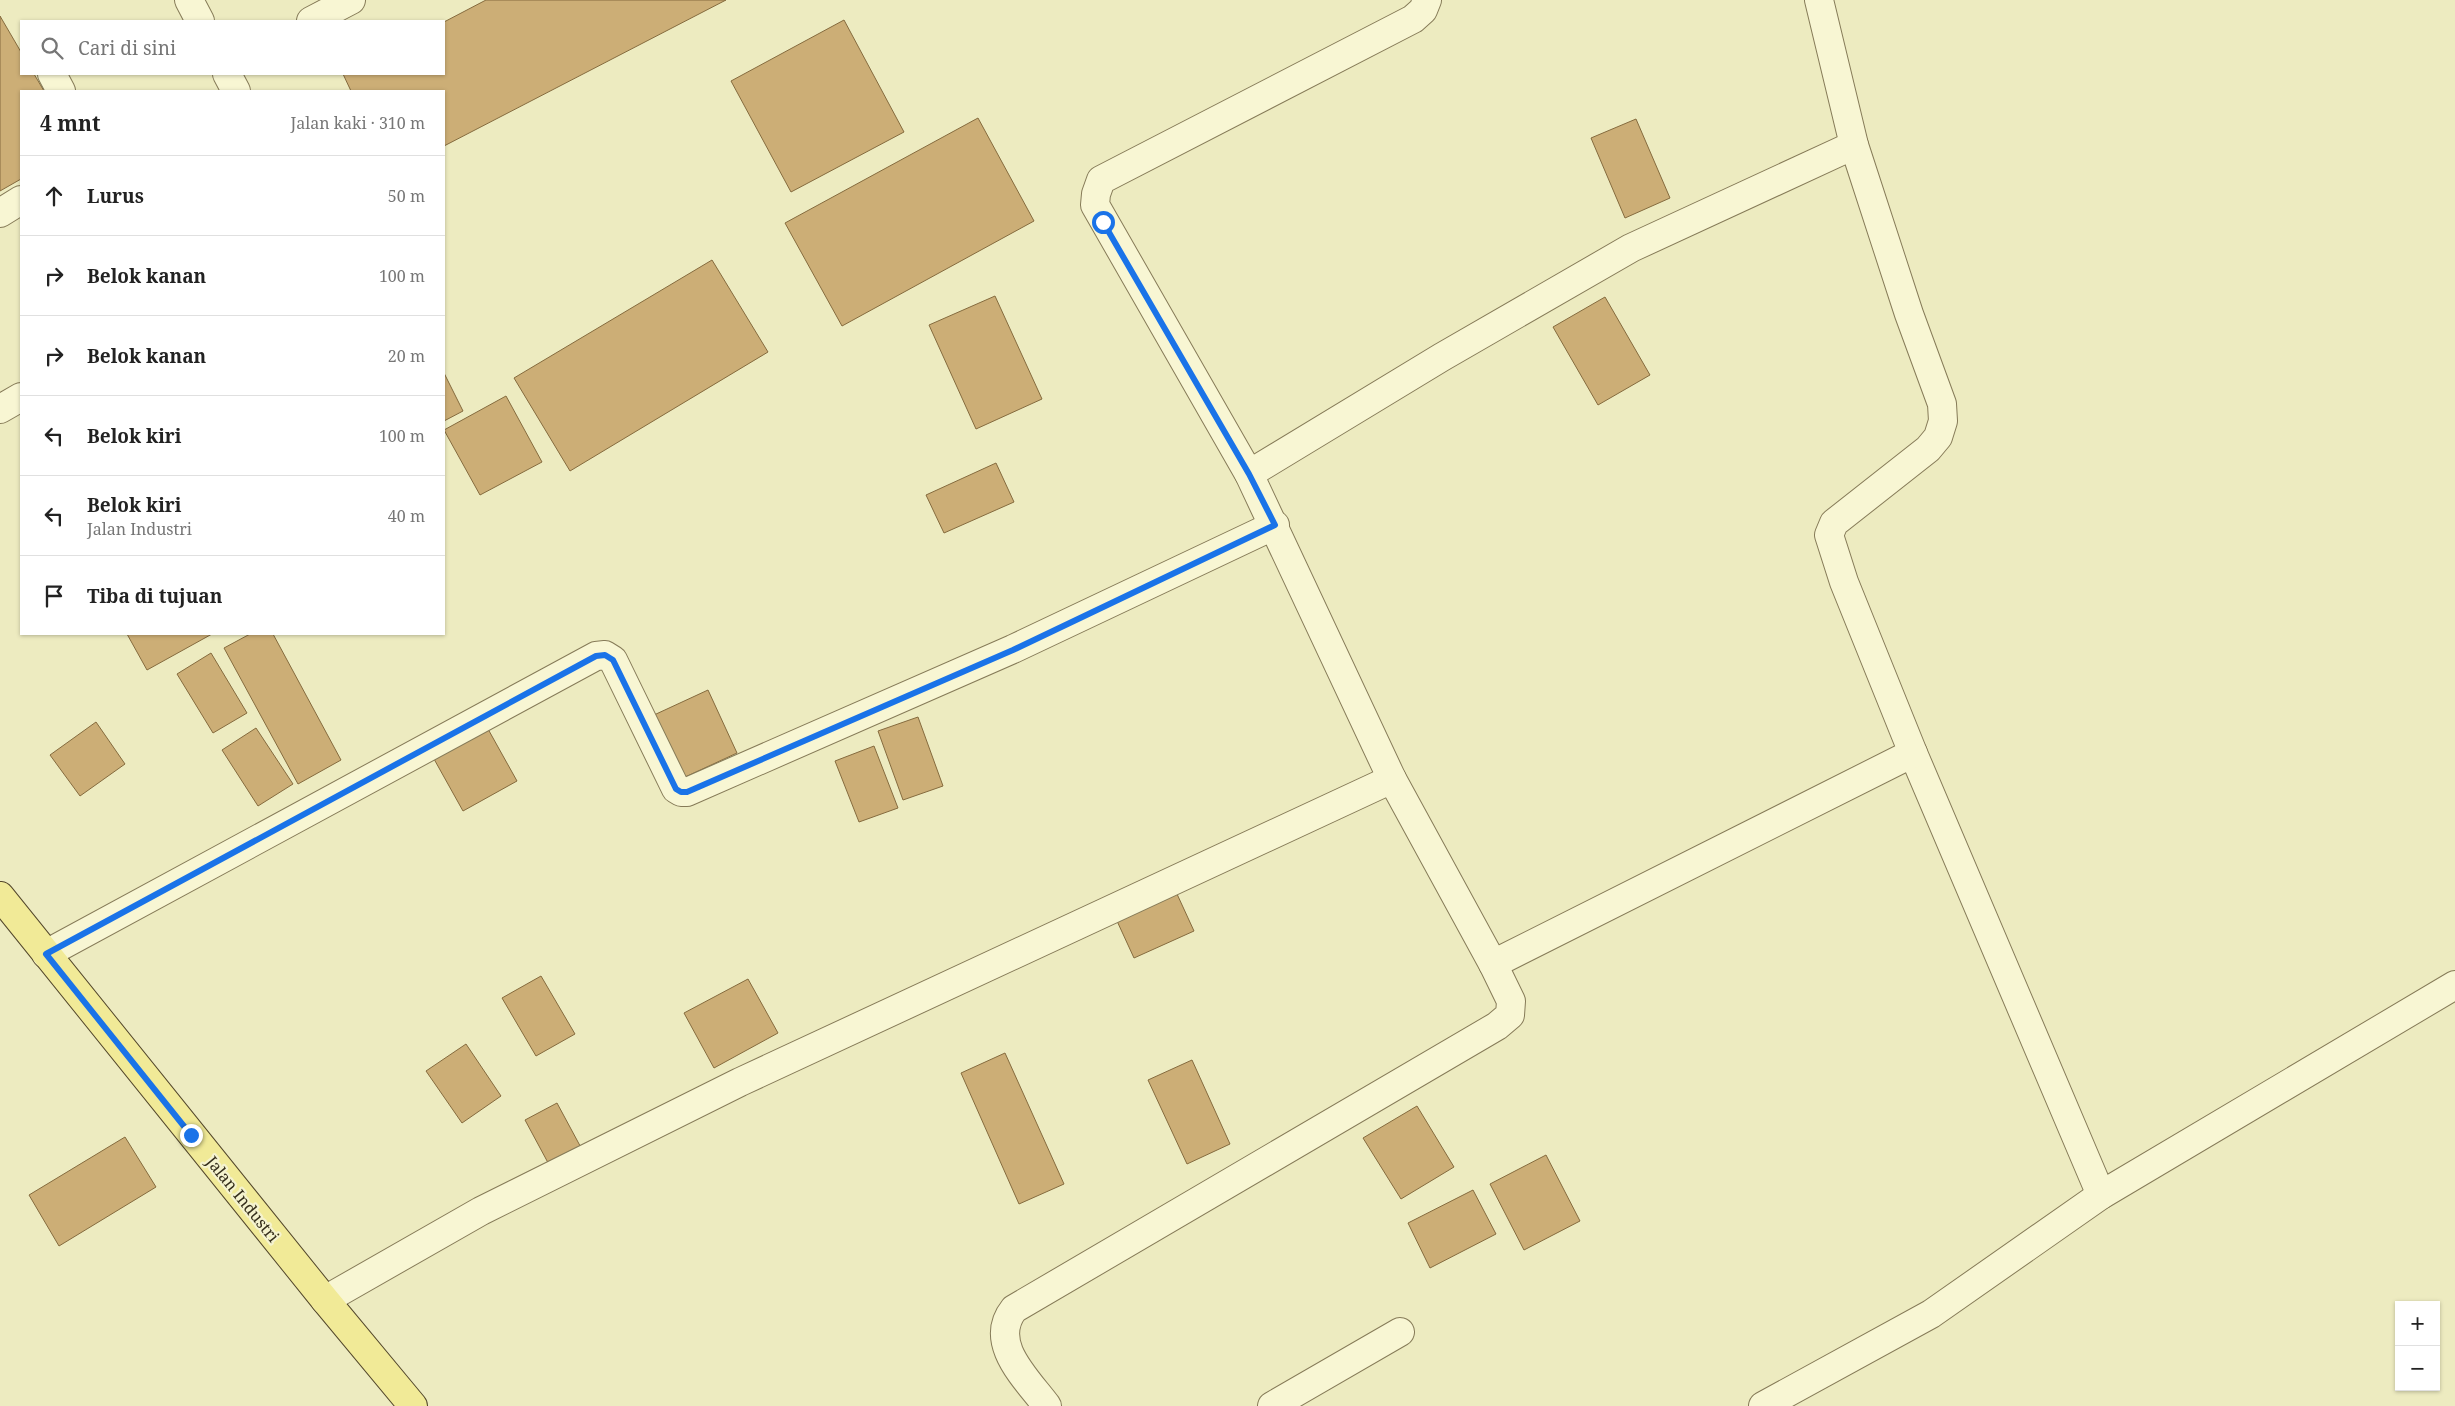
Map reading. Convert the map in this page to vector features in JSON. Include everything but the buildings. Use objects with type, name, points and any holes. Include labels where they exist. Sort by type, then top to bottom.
[{"type":"main road","name":"Jalan Industri","points":[[0,896],[325,1300],[413,1406]]},
{"type":"street","points":[[189,0],[199,20]]},
{"type":"street","points":[[313,20],[351,0]]},
{"type":"street","points":[[1047,1406],[1008,1352],[1004,1340],[1004,1330],[1007,1317],[1014,1309],[1504,1021],[1510,1015],[1511,1001],[1493,964],[1392,779],[1275,525],[1249,474],[1095,206],[1096,194],[1101,180],[1413,19],[1423,10],[1427,0]]},
{"type":"street","points":[[1819,0],[1854,145],[1909,314],[1942,404],[1944,421],[1938,437],[1928,449],[1834,522],[1829,535],[1844,582],[1913,754],[2101,1195]]},
{"type":"street","points":[[53,75],[60,90]]},
{"type":"street","points":[[228,75],[235,90]]},
{"type":"street","points":[[1249,474],[1442,357],[1631,248],[1854,145]]},
{"type":"street","points":[[0,213],[20,201]]},
{"type":"street","points":[[0,409],[20,398]]},
{"type":"street","points":[[46,954],[596,656],[605,655],[613,660],[676,789],[681,792],[687,792],[1013,650],[1275,525]]},
{"type":"street","points":[[1493,964],[1913,754]]},
{"type":"street","points":[[325,1300],[481,1211],[740,1082],[1392,779]]},
{"type":"street","points":[[1776,1402],[1931,1314],[2101,1195],[2455,984]]},
{"type":"street","points":[[1272,1406],[1400,1332]]},
{"type":"route","points":[[191,1135],[46,954],[596,656],[605,655],[613,660],[677,791],[687,792],[1013,650],[1275,525],[1249,474],[1103,222]]}]
